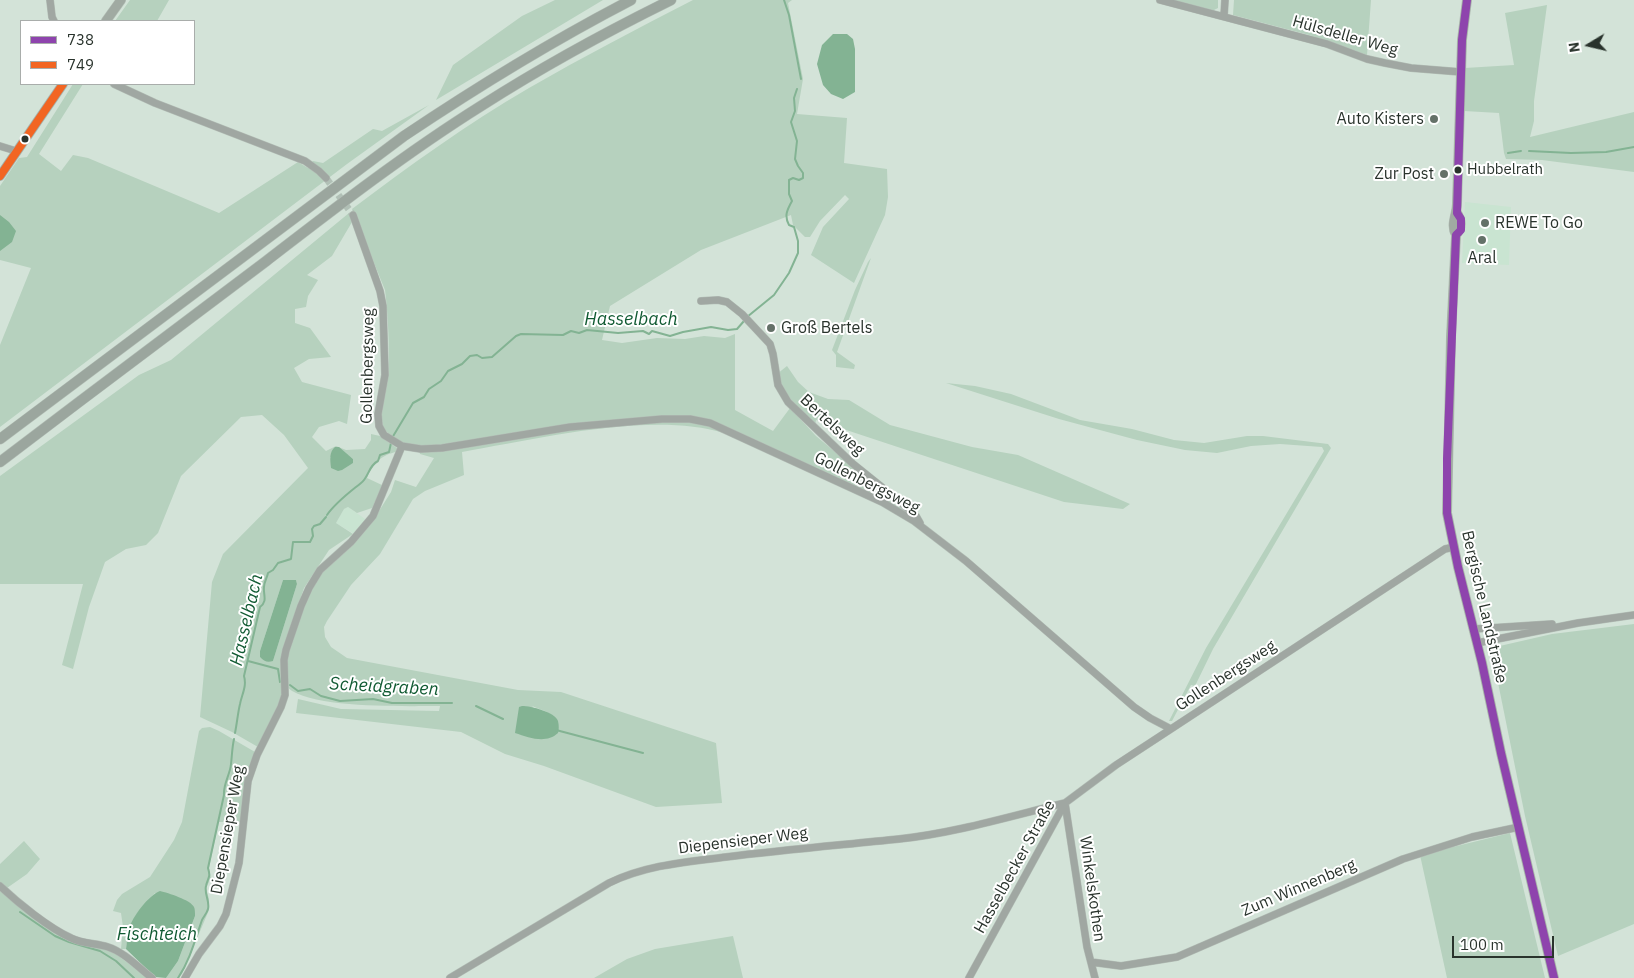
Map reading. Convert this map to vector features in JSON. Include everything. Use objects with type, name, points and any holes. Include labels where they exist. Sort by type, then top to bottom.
[{"type":"highway","points":[[0,439],[404,136],[524,59],[631,0]]},
{"type":"highway","points":[[0,462],[313,225],[442,132],[480,106],[541,69],[671,0]]},
{"type":"main road","points":[[107,20],[121,0]]},
{"type":"main road","name":"Bergische Landstraße","points":[[1467,0],[1460,72],[1457,214],[1461,219],[1460,230],[1456,236],[1447,512],[1554,978]]},
{"type":"main road","points":[[0,176],[62,85]]},
{"type":"street","points":[[50,0],[54,20]]},
{"type":"street","name":"Hülsdeller Weg","points":[[1160,0],[1327,44],[1385,63],[1411,68],[1460,72]]},
{"type":"street","points":[[1224,16],[1225,0]]},
{"type":"street","points":[[116,85],[156,103],[305,161],[326,178]]},
{"type":"street","points":[[0,146],[16,151]]},
{"type":"street","name":"Gollenbergsweg","points":[[353,215],[380,290],[383,306],[385,375],[378,420],[384,435],[399,444],[421,449],[442,448],[570,427],[662,419],[690,419],[710,423],[882,502],[923,527],[966,561],[1134,707],[1150,718],[1171,728],[1445,549],[1454,547]]},
{"type":"street","name":"Bertelsweg","points":[[701,301],[718,300],[727,302],[742,314],[772,349],[776,379],[788,402],[852,463],[910,511],[923,527]]},
{"type":"street","name":"Diepensieper Weg","points":[[185,978],[226,914],[239,863],[248,781],[257,755],[284,701],[286,690],[284,660],[286,650],[308,588],[320,570],[351,542],[373,516],[399,444]]},
{"type":"street","points":[[1477,643],[1578,623],[1634,615]]},
{"type":"street","points":[[1474,629],[1578,623]]},
{"type":"street","name":"Hasselbecker Straße","points":[[970,978],[974,967],[1065,803],[1116,765],[1171,728]]},
{"type":"street","name":"Diepensieper Weg","points":[[450,978],[609,883],[644,870],[679,863],[900,839],[938,833],[1065,803]]},
{"type":"street","name":"Winkelskothen","points":[[1065,803],[1080,894],[1085,939],[1095,978]]},
{"type":"street","name":"Zum Winnenberg","points":[[1091,962],[1121,966],[1177,957],[1420,852],[1519,828]]},
{"type":"street","points":[[0,886],[30,912],[67,936],[78,941],[116,951],[152,978]]},
{"type":"shaded area","points":[[130,0],[169,0],[158,20],[116,20]]},
{"type":"shaded area","points":[[555,0],[603,0],[436,100],[453,65],[522,16]]},
{"type":"shaded area","points":[[693,0],[792,0],[788,3],[803,79],[797,114],[847,118],[844,163],[887,169],[888,197],[885,215],[854,283],[811,255],[823,227],[849,199],[845,195],[820,221],[810,237],[805,237],[793,225],[791,215],[701,250],[610,306],[602,340],[622,343],[657,338],[685,339],[704,336],[725,338],[735,334],[735,410],[773,431],[790,408],[816,436],[913,517],[698,419],[574,424],[438,447],[405,445],[384,430],[382,410],[387,383],[389,355],[385,290],[352,209],[483,116],[590,54]]},
{"type":"shaded area","points":[[1172,0],[1218,0],[1218,8],[1212,11]]},
{"type":"shaded area","points":[[1234,0],[1371,0],[1367,55],[1309,35],[1233,15]]},
{"type":"shaded area","points":[[1547,5],[1534,101],[1534,121],[1530,137],[1634,112],[1634,172],[1542,160],[1506,159],[1499,113],[1464,111],[1465,68],[1514,65],[1505,13]]},
{"type":"shaded area","points":[[72,85],[82,85],[39,154],[61,171],[73,155],[88,158],[219,213],[298,162],[308,168],[313,161],[323,163],[373,129],[382,131],[429,105],[347,164],[0,427],[0,345],[31,268],[0,260],[0,186],[19,158],[27,157]]},
{"type":"shaded area","points":[[1465,202],[1511,207],[1509,265],[1462,263]]},
{"type":"shaded area","points":[[349,213],[352,222],[332,256],[307,275],[318,280],[308,296],[306,307],[295,309],[295,323],[310,328],[331,357],[309,359],[294,368],[302,382],[351,395],[347,424],[339,421],[319,427],[312,437],[326,451],[336,446],[346,450],[365,449],[371,440],[371,434],[380,436],[401,451],[384,456],[373,467],[367,478],[384,486],[372,508],[357,513],[348,507],[344,509],[336,523],[353,534],[329,550],[304,588],[284,649],[282,700],[258,747],[200,717],[212,582],[223,554],[308,468],[284,435],[262,415],[241,417],[181,476],[158,533],[146,545],[126,549],[105,562],[89,607],[73,669],[62,665],[83,584],[0,584],[0,476],[139,375],[171,360]],"holes":[[[348,455],[353,459],[353,463],[331,468],[330,457]],[[283,580],[296,580],[297,584],[273,661],[260,657],[260,651]]]},
{"type":"shaded area","points":[[871,258],[837,352],[855,365],[854,369],[836,367],[836,355],[832,350],[855,290]]},
{"type":"shaded area","points":[[787,366],[798,382],[809,392],[828,399],[849,400],[890,425],[972,447],[1018,455],[1130,504],[1123,509],[1064,502],[816,420],[815,426],[785,393],[777,374]]},
{"type":"shaded area","points":[[946,383],[975,386],[1011,394],[1080,420],[1132,429],[1174,440],[1204,443],[1247,436],[1263,436],[1328,444],[1331,448],[1213,649],[1195,686],[1191,685],[1172,721],[1169,721],[1206,648],[1324,451],[1322,447],[1280,444],[1251,446],[1217,453],[1185,450],[1137,440],[1059,419]]},
{"type":"shaded area","points":[[681,421],[711,425],[724,433],[695,427],[663,425],[629,426],[559,434],[462,452],[464,475],[425,491],[413,499],[380,554],[351,585],[327,621],[324,627],[325,637],[331,647],[347,658],[518,690],[561,692],[716,743],[722,803],[656,807],[544,766],[505,754],[461,732],[296,713],[298,699],[341,709],[439,711],[440,706],[361,705],[318,700],[300,695],[288,688],[288,651],[309,593],[321,572],[374,519],[391,492],[395,480],[416,487],[434,458],[420,454],[419,450],[569,428]],"holes":[[[532,706],[548,712],[557,721],[558,733]]]},
{"type":"shaded area","points":[[348,507],[368,521],[356,535],[336,523],[344,509]]},
{"type":"shaded area","points":[[1634,624],[1634,924],[1558,956],[1525,816],[1491,648],[1552,634]]},
{"type":"shaded area","points":[[210,727],[255,752],[247,774],[240,822],[219,822],[209,868],[211,878],[206,888],[209,910],[182,974],[178,978],[166,978],[178,961],[195,916],[155,893],[138,912],[129,928],[126,949],[121,949],[123,927],[121,913],[113,911],[117,900],[122,894],[150,877],[174,840],[182,822],[199,731],[202,728]]},
{"type":"shaded area","points":[[1510,833],[1545,978],[1447,978],[1420,855]]},
{"type":"shaded area","points":[[24,841],[40,859],[27,874],[7,888],[0,882],[0,864]]},
{"type":"shaded area","points":[[0,891],[66,938],[113,952],[149,978],[0,978]]},
{"type":"shaded area","points":[[733,936],[743,978],[594,978],[627,959],[655,949]]},
{"type":"water","points":[[833,34],[847,34],[853,39],[855,49],[855,92],[843,99],[831,94],[823,85],[817,64],[822,45]]},
{"type":"water","points":[[0,215],[16,231],[12,242],[0,251]]},
{"type":"water","points":[[335,447],[339,447],[353,459],[353,463],[338,471],[331,468],[330,459]]},
{"type":"water","points":[[283,580],[296,580],[297,584],[273,661],[267,662],[260,657],[260,651]]},
{"type":"water","points":[[519,707],[537,708],[548,712],[556,718],[559,727],[558,733],[543,739],[515,733]]},
{"type":"water","name":"Fischteich","points":[[160,891],[189,902],[195,911],[195,916],[178,961],[166,978],[155,977],[126,949],[128,931],[131,924],[146,902]]},
{"type":"waterway","name":"Hasselbach","points":[[784,0],[789,15],[801,79]]},
{"type":"waterway","name":"Hasselbach","points":[[747,317],[774,295],[789,273],[798,253],[798,241],[794,227],[789,225],[786,216],[792,201],[789,194],[789,180],[803,178],[803,173],[795,159],[797,141],[791,122],[795,111],[794,98],[797,89]]},
{"type":"waterway","points":[[1529,151],[1606,152],[1634,147]]},
{"type":"waterway","points":[[1508,153],[1521,151]]},
{"type":"waterway","name":"Hasselbach","points":[[392,438],[413,403],[424,397],[429,389],[441,381],[448,371],[462,364],[470,356],[492,357],[516,336],[521,334],[563,335],[571,331],[579,333],[587,330],[618,333],[643,331],[649,334],[652,331],[670,336],[711,327],[728,330],[737,329],[744,321]]},
{"type":"waterway","name":"Hasselbach","points":[[327,515],[364,481],[380,455],[389,452],[391,443]]},
{"type":"waterway","name":"Hasselbach","points":[[235,733],[239,707],[245,687],[244,676],[260,607],[265,600],[264,585],[268,573],[278,563],[291,559],[293,542],[310,542],[313,536],[312,529],[326,517]]},
{"type":"waterway","name":"Scheidgraben","points":[[248,661],[278,669],[280,682]]},
{"type":"waterway","name":"Scheidgraben","points":[[290,685],[298,691],[310,689],[321,696],[340,701],[373,699],[392,703],[452,703]]},
{"type":"waterway","name":"Scheidgraben","points":[[476,706],[503,719]]},
{"type":"waterway","name":"Scheidgraben","points":[[556,730],[643,753]]},
{"type":"waterway","name":"Hasselbach","points":[[178,978],[189,957],[202,920],[208,909],[206,892],[209,876],[208,868],[230,768],[234,739]]},
{"type":"waterway","points":[[20,912],[55,936],[100,951],[116,961],[134,978]]},
{"type":"tunnel","points":[[326,178],[353,215]]},
{"type":"transit line","name":"738","points":[[1467,0],[1462,40],[1457,213],[1461,219],[1461,230],[1456,235],[1447,459],[1447,513],[1554,978]]},
{"type":"transit line","name":"749","points":[[0,176],[62,85]]},
{"type":"place","name":"Auto Kisters","points":[[1434,119]]},
{"type":"place","name":"Hubbelrath","points":[[1458,170]]},
{"type":"place","name":"Zur Post","points":[[1444,174]]},
{"type":"place","name":"REWE To Go","points":[[1485,223]]},
{"type":"place","name":"Aral","points":[[1482,240]]},
{"type":"place","name":"Groß Bertels","points":[[771,328]]}]
